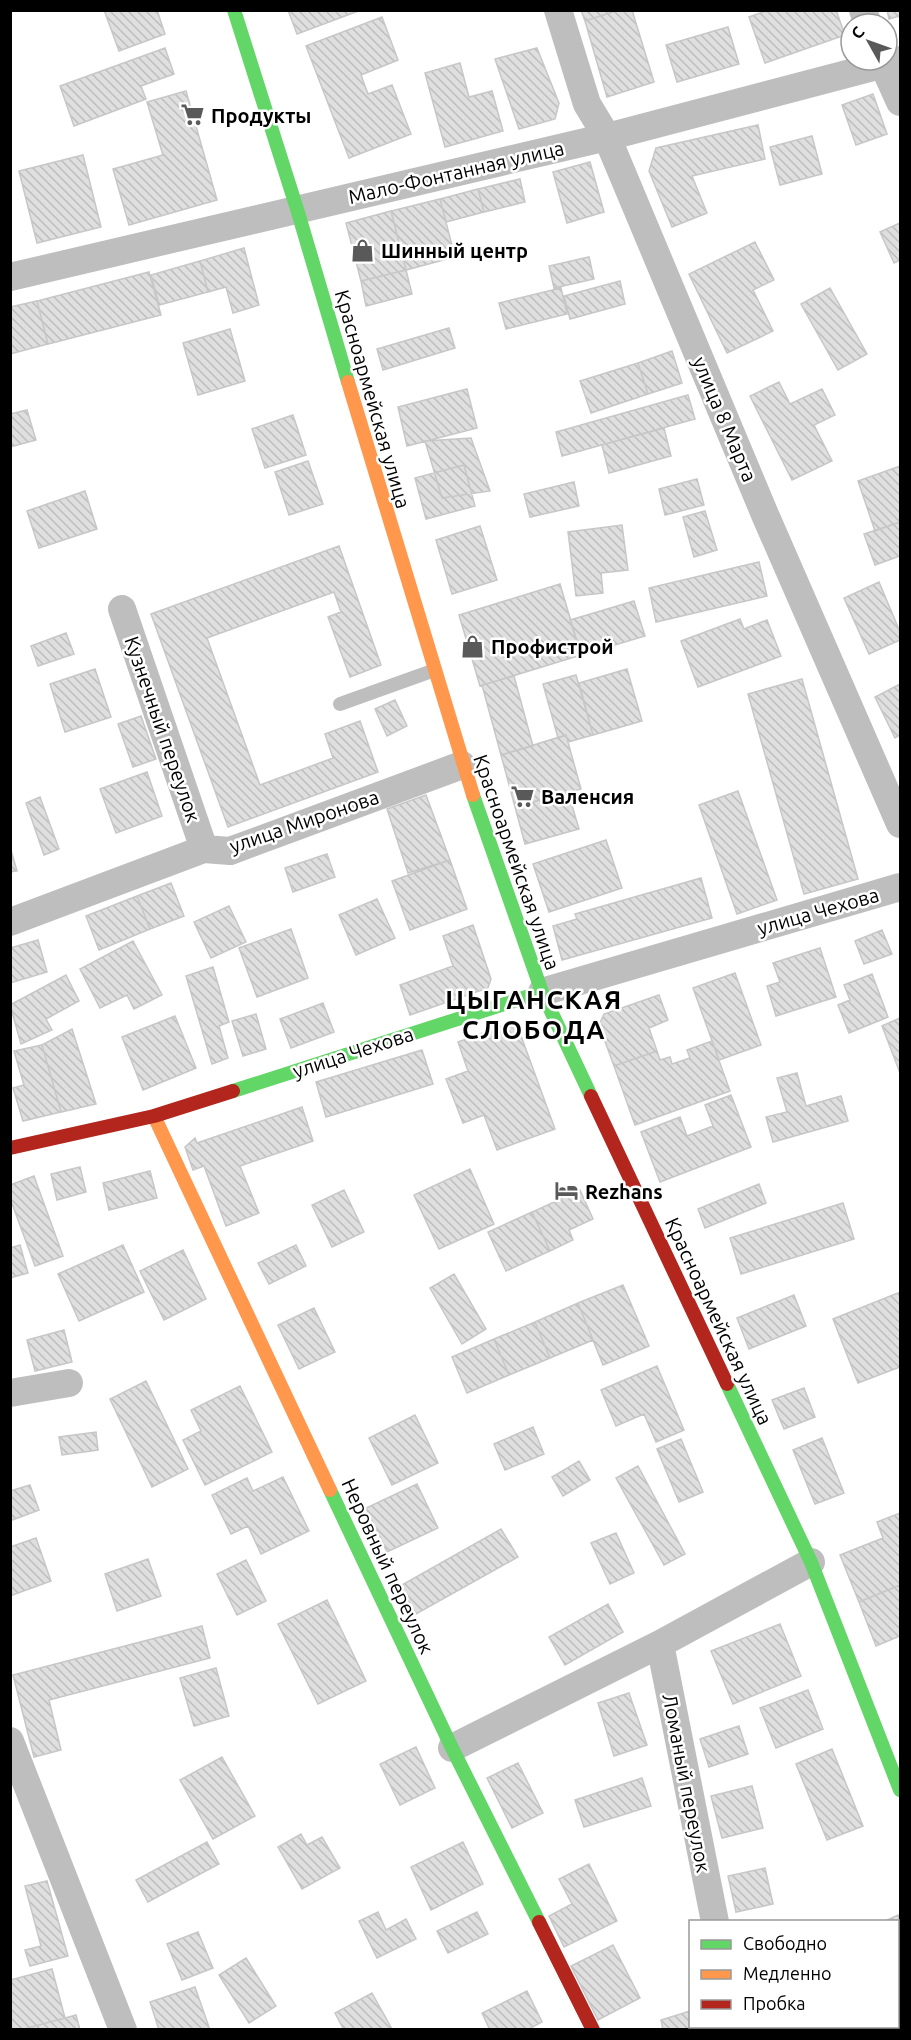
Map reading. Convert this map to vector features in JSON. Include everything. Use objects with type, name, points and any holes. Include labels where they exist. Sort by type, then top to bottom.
[{"type":"main road","name":"Красноармейская улица","points":[[234,10],[297,209],[432,671],[462,765],[542,992],[811,1562],[900,1790]]},
{"type":"main road","name":"улица Чехова","points":[[10,1148],[154,1116],[542,992]]},
{"type":"main road","name":"Неровный переулок","points":[[154,1116],[452,1748],[593,2030]]},
{"type":"street","name":"улица 8 Марта","points":[[558,10],[588,104],[607,137],[762,507],[900,824]]},
{"type":"street","name":"Мало-Фонтанная улица","points":[[10,277],[607,137],[851,72]]},
{"type":"street","points":[[891,72],[900,102]]},
{"type":"street","name":"Кузнечный переулок","points":[[122,609],[204,849]]},
{"type":"street","name":"улица Миронова","points":[[10,922],[204,849],[230,851],[462,765]]},
{"type":"street","name":"улица Чехова","points":[[542,992],[900,887]]},
{"type":"street","points":[[10,1393],[69,1383]]},
{"type":"street","points":[[452,1748],[660,1644],[811,1562]]},
{"type":"street","name":"Ломаный переулок","points":[[660,1644],[715,1920]]},
{"type":"street","points":[[10,1741],[33,1794],[123,2030]]},
{"type":"lane","points":[[340,704],[432,671]]},
{"type":"building","points":[[104,10],[157,10],[165,34],[119,51]]},
{"type":"building","points":[[288,10],[361,10],[297,34]]},
{"type":"building","points":[[581,10],[619,10],[585,21]]},
{"type":"building","points":[[619,10],[632,10],[654,82],[607,97],[585,21]]},
{"type":"building","points":[[768,10],[836,10],[839,18],[839,37],[765,63],[749,17]]},
{"type":"building","points":[[887,10],[900,10],[900,16],[899,12],[887,12]]},
{"type":"building","points":[[382,17],[398,60],[361,75],[368,94],[392,85],[411,134],[349,158],[306,46]]},
{"type":"building","points":[[728,27],[739,64],[677,82],[666,45]]},
{"type":"building","points":[[165,48],[174,74],[141,86],[146,99],[74,126],[60,86]]},
{"type":"building","points":[[537,48],[559,103],[555,119],[519,129],[495,59]]},
{"type":"building","points":[[460,63],[469,97],[492,91],[503,131],[445,147],[425,73]]},
{"type":"building","points":[[186,91],[217,200],[129,225],[113,169],[163,155],[147,102]]},
{"type":"building","points":[[873,94],[887,134],[856,145],[842,105]]},
{"type":"building","points":[[758,125],[765,159],[692,176],[707,213],[672,227],[649,171],[656,148]]},
{"type":"building","points":[[812,136],[822,174],[780,185],[770,147]]},
{"type":"building","points":[[83,155],[101,227],[37,243],[19,171]]},
{"type":"building","points":[[590,162],[604,212],[567,223],[553,172]]},
{"type":"building","points":[[520,179],[525,202],[484,212],[478,189]]},
{"type":"building","points":[[478,189],[484,212],[446,222],[440,199]]},
{"type":"building","points":[[440,199],[455,257],[406,270],[391,211]]},
{"type":"building","points":[[391,211],[406,270],[361,281],[346,223]]},
{"type":"building","points":[[900,223],[900,260],[894,263],[880,232]]},
{"type":"building","points":[[755,242],[774,280],[753,290],[773,331],[727,353],[689,274]]},
{"type":"building","points":[[244,248],[259,305],[233,313],[226,287],[208,292],[200,261]]},
{"type":"building","points":[[589,257],[594,279],[554,288],[549,266]]},
{"type":"building","points":[[200,261],[208,292],[159,305],[151,275]]},
{"type":"building","points":[[406,270],[412,294],[366,306],[361,281]]},
{"type":"building","points":[[149,272],[161,315],[48,344],[37,301]]},
{"type":"building","points":[[620,281],[625,304],[570,319],[564,296]]},
{"type":"building","points":[[561,288],[567,314],[506,329],[499,303]]},
{"type":"building","points":[[830,288],[867,354],[838,370],[801,304]]},
{"type":"building","points":[[37,301],[48,344],[10,354],[10,307]]},
{"type":"building","points":[[449,328],[455,348],[383,370],[377,349]]},
{"type":"building","points":[[230,329],[245,381],[198,395],[183,343]]},
{"type":"building","points":[[672,351],[682,383],[648,394],[638,363]]},
{"type":"building","points":[[638,363],[648,394],[591,413],[580,381]]},
{"type":"building","points":[[779,382],[790,404],[822,389],[835,415],[814,425],[832,461],[792,480],[750,396]]},
{"type":"building","points":[[467,389],[477,428],[407,446],[398,407]]},
{"type":"building","points":[[688,395],[695,419],[562,456],[556,432]]},
{"type":"building","points":[[27,410],[36,440],[10,447],[10,414]]},
{"type":"building","points":[[293,415],[306,455],[265,468],[252,429]]},
{"type":"building","points":[[664,428],[671,456],[609,473],[602,445]]},
{"type":"building","points":[[471,438],[490,491],[442,498],[425,441]]},
{"type":"building","points":[[308,461],[323,504],[289,515],[275,472]]},
{"type":"building","points":[[464,465],[475,506],[426,519],[415,478]]},
{"type":"building","points":[[900,466],[900,522],[875,531],[858,481]]},
{"type":"building","points":[[697,479],[704,505],[665,515],[659,489]]},
{"type":"building","points":[[574,482],[579,506],[530,517],[524,494]]},
{"type":"building","points":[[85,491],[97,529],[39,548],[27,511]]},
{"type":"building","points":[[705,511],[717,550],[694,557],[683,517]]},
{"type":"building","points":[[900,522],[900,556],[875,565],[864,534]]},
{"type":"building","points":[[622,525],[628,570],[601,573],[603,593],[576,596],[568,532]]},
{"type":"building","points":[[480,526],[497,580],[452,594],[436,540]]},
{"type":"building","points":[[339,546],[381,665],[350,677],[328,617],[341,612],[334,592],[207,638],[260,785],[333,758],[325,734],[360,721],[378,772],[228,827],[151,614]]},
{"type":"building","points":[[759,562],[767,596],[656,622],[649,588]]},
{"type":"building","points":[[879,582],[900,632],[900,640],[869,654],[844,598]]},
{"type":"building","points":[[560,584],[581,655],[480,686],[459,615]]},
{"type":"building","points":[[634,601],[645,636],[581,655],[570,620]]},
{"type":"building","points":[[740,619],[744,629],[767,620],[781,656],[698,687],[681,641]]},
{"type":"building","points":[[66,633],[74,654],[38,666],[31,646]]},
{"type":"building","points":[[95,669],[111,717],[65,732],[50,684]]},
{"type":"building","points":[[627,669],[642,721],[593,735],[579,683]]},
{"type":"building","points":[[576,675],[593,735],[568,742],[566,735],[558,738],[543,684]]},
{"type":"building","points":[[514,676],[533,746],[501,755],[482,685]]},
{"type":"building","points":[[802,679],[858,879],[804,894],[748,694]]},
{"type":"building","points":[[900,684],[900,735],[895,738],[875,697]]},
{"type":"building","points":[[395,700],[407,726],[387,736],[375,709]]},
{"type":"building","points":[[141,716],[156,759],[133,767],[118,724]]},
{"type":"building","points":[[566,735],[581,789],[515,807],[501,755]]},
{"type":"building","points":[[147,772],[162,816],[116,833],[100,789]]},
{"type":"building","points":[[738,791],[777,900],[737,914],[699,805]]},
{"type":"building","points":[[568,792],[579,829],[525,844],[515,807]]},
{"type":"building","points":[[426,795],[450,860],[408,873],[387,809]]},
{"type":"building","points":[[40,797],[59,849],[44,855],[26,803]]},
{"type":"building","points":[[606,840],[622,888],[549,912],[533,864]]},
{"type":"building","points":[[10,847],[17,871],[10,872]]},
{"type":"building","points":[[327,854],[335,877],[293,892],[285,868]]},
{"type":"building","points":[[450,860],[467,909],[410,930],[392,881]]},
{"type":"building","points":[[701,878],[712,918],[562,960],[553,926],[577,919],[575,914]]},
{"type":"building","points":[[171,883],[184,916],[150,929],[137,896]]},
{"type":"building","points":[[137,896],[150,929],[99,950],[86,916]]},
{"type":"building","points":[[377,899],[395,938],[356,955],[339,915]]},
{"type":"building","points":[[229,906],[246,942],[211,958],[194,922]]},
{"type":"building","points":[[473,925],[491,979],[488,988],[410,1015],[400,985],[453,966],[443,936]]},
{"type":"building","points":[[291,929],[308,978],[257,997],[239,948]]},
{"type":"building","points":[[882,930],[892,954],[864,964],[855,941]]},
{"type":"building","points":[[38,940],[47,972],[10,983],[10,948]]},
{"type":"building","points":[[133,941],[162,995],[134,1009],[127,995],[100,1008],[80,969]]},
{"type":"building","points":[[820,948],[836,997],[776,1016],[767,986],[780,982],[773,963]]},
{"type":"building","points":[[213,967],[229,1022],[219,1026],[228,1058],[212,1064],[186,976]]},
{"type":"building","points":[[735,973],[761,1045],[719,1060],[693,988]]},
{"type":"building","points":[[872,974],[888,1017],[849,1033],[838,1005],[850,1000],[844,985]]},
{"type":"building","points":[[66,975],[79,1001],[46,1019],[52,1030],[21,1044],[10,1005]]},
{"type":"building","points":[[659,995],[668,1020],[649,1028],[657,1051],[614,1066],[599,1025],[604,1014]]},
{"type":"building","points":[[323,1003],[334,1032],[291,1048],[280,1019]]},
{"type":"building","points":[[256,1014],[266,1049],[243,1056],[232,1021]]},
{"type":"building","points":[[175,1016],[196,1068],[143,1090],[122,1037]]},
{"type":"building","points":[[900,1018],[900,1073],[882,1026]]},
{"type":"building","points":[[507,1024],[520,1033],[555,1129],[497,1150],[484,1115],[463,1123],[446,1079],[468,1071],[458,1042]]},
{"type":"building","points":[[72,1029],[96,1104],[61,1112],[42,1045]]},
{"type":"building","points":[[712,1041],[730,1091],[635,1125],[614,1066],[657,1051],[660,1060],[670,1057],[672,1064],[690,1058],[687,1050]]},
{"type":"building","points":[[42,1045],[61,1112],[23,1121],[13,1088],[24,1085],[14,1051]]},
{"type":"building","points":[[422,1050],[433,1084],[326,1117],[316,1082]]},
{"type":"building","points":[[797,1073],[806,1106],[841,1096],[848,1121],[773,1142],[766,1117],[787,1112],[777,1078]]},
{"type":"building","points":[[731,1095],[751,1147],[660,1182],[641,1132],[680,1117],[687,1136],[713,1126],[705,1105]]},
{"type":"building","points":[[302,1107],[313,1141],[240,1166],[259,1213],[226,1226],[204,1166],[193,1170],[185,1147],[195,1138],[197,1143]]},
{"type":"building","points":[[80,1167],[86,1192],[57,1200],[51,1174]]},
{"type":"building","points":[[470,1169],[494,1224],[439,1249],[414,1195]]},
{"type":"building","points":[[150,1171],[157,1198],[109,1210],[103,1183]]},
{"type":"building","points":[[34,1176],[63,1256],[35,1266],[10,1198],[10,1185]]},
{"type":"building","points":[[759,1184],[766,1203],[705,1228],[698,1209]]},
{"type":"building","points":[[344,1190],[364,1232],[332,1247],[312,1205]]},
{"type":"building","points":[[580,1190],[593,1219],[569,1230],[573,1240],[550,1251],[532,1212]]},
{"type":"building","points":[[843,1203],[854,1239],[741,1274],[730,1238]]},
{"type":"building","points":[[532,1212],[550,1251],[506,1271],[488,1232]]},
{"type":"building","points":[[20,1245],[28,1273],[10,1278],[10,1248]]},
{"type":"building","points":[[123,1245],[144,1292],[79,1321],[58,1274]]},
{"type":"building","points":[[296,1245],[306,1266],[269,1284],[258,1263]]},
{"type":"building","points":[[183,1250],[206,1299],[164,1320],[140,1271]]},
{"type":"building","points":[[454,1274],[486,1329],[462,1344],[430,1288]]},
{"type":"building","points":[[623,1285],[649,1346],[603,1365],[578,1303]]},
{"type":"building","points":[[900,1292],[900,1367],[858,1383],[833,1319]]},
{"type":"building","points":[[794,1295],[806,1326],[749,1349],[737,1318]]},
{"type":"building","points":[[578,1303],[593,1340],[550,1358],[535,1322]]},
{"type":"building","points":[[314,1308],[335,1352],[299,1369],[278,1325]]},
{"type":"building","points":[[535,1322],[550,1358],[509,1375],[494,1339]]},
{"type":"building","points":[[64,1330],[72,1362],[35,1371],[27,1340]]},
{"type":"building","points":[[494,1339],[509,1375],[467,1393],[452,1357]]},
{"type":"building","points":[[657,1366],[684,1430],[656,1442],[644,1414],[616,1426],[601,1390]]},
{"type":"building","points":[[146,1381],[188,1469],[152,1487],[110,1399]]},
{"type":"building","points":[[240,1386],[272,1452],[205,1485],[183,1440],[201,1431],[191,1410]]},
{"type":"building","points":[[804,1388],[815,1417],[784,1429],[772,1400]]},
{"type":"building","points":[[415,1415],[438,1463],[392,1485],[369,1438]]},
{"type":"building","points":[[533,1427],[544,1454],[505,1470],[494,1444]]},
{"type":"building","points":[[96,1432],[98,1450],[62,1455],[59,1437]]},
{"type":"building","points":[[822,1438],[844,1493],[815,1504],[793,1450]]},
{"type":"building","points":[[681,1439],[703,1492],[679,1502],[657,1449]]},
{"type":"building","points":[[579,1461],[590,1480],[563,1496],[552,1477]]},
{"type":"building","points":[[638,1466],[685,1554],[664,1565],[616,1478]]},
{"type":"building","points":[[283,1477],[309,1531],[261,1554],[248,1526],[231,1534],[212,1495],[247,1478],[253,1491]]},
{"type":"building","points":[[417,1484],[438,1528],[387,1552],[366,1508]]},
{"type":"building","points":[[30,1485],[39,1510],[10,1521],[10,1491]]},
{"type":"building","points":[[900,1513],[900,1585],[859,1602],[840,1555],[883,1538],[877,1522]]},
{"type":"building","points":[[501,1529],[518,1557],[416,1614],[400,1586]]},
{"type":"building","points":[[616,1533],[634,1573],[610,1584],[591,1543]]},
{"type":"building","points":[[36,1538],[51,1581],[10,1596],[10,1547]]},
{"type":"building","points":[[148,1559],[161,1596],[117,1611],[105,1574]]},
{"type":"building","points":[[246,1560],[266,1601],[237,1615],[217,1574]]},
{"type":"building","points":[[900,1585],[900,1636],[876,1646],[859,1602]]},
{"type":"building","points":[[327,1600],[366,1681],[318,1704],[278,1624]]},
{"type":"building","points":[[608,1604],[623,1632],[565,1665],[549,1637]]},
{"type":"building","points":[[780,1624],[801,1676],[733,1704],[711,1651]]},
{"type":"building","points":[[202,1626],[210,1658],[49,1700],[61,1750],[34,1757],[13,1675]]},
{"type":"building","points":[[216,1668],[229,1716],[194,1726],[180,1678]]},
{"type":"building","points":[[808,1690],[823,1729],[776,1748],[760,1708]]},
{"type":"building","points":[[629,1693],[647,1745],[614,1756],[598,1703]]},
{"type":"building","points":[[739,1726],[748,1754],[709,1767],[700,1739]]},
{"type":"building","points":[[416,1747],[435,1788],[400,1805],[380,1764]]},
{"type":"building","points":[[832,1749],[863,1826],[827,1840],[796,1764]]},
{"type":"building","points":[[222,1757],[255,1816],[213,1839],[180,1780]]},
{"type":"building","points":[[518,1763],[543,1813],[512,1828],[487,1778]]},
{"type":"building","points":[[642,1778],[651,1806],[584,1827],[575,1800]]},
{"type":"building","points":[[752,1786],[763,1828],[722,1838],[711,1796]]},
{"type":"building","points":[[301,1834],[307,1845],[322,1837],[340,1868],[302,1889],[278,1847]]},
{"type":"building","points":[[207,1842],[219,1864],[148,1902],[136,1880]]},
{"type":"building","points":[[463,1842],[483,1884],[431,1910],[411,1867]]},
{"type":"building","points":[[589,1864],[617,1921],[564,1947],[549,1916],[572,1904],[559,1879]]},
{"type":"building","points":[[765,1868],[773,1904],[736,1912],[728,1876]]},
{"type":"building","points":[[47,1881],[68,1956],[30,1966],[25,1950],[41,1946],[25,1886]]},
{"type":"building","points":[[378,1912],[386,1930],[406,1919],[416,1939],[377,1958],[359,1921]]},
{"type":"building","points":[[477,1912],[488,1934],[448,1953],[437,1931]]},
{"type":"building","points":[[898,1915],[900,1921],[899,1964],[899,1920],[887,1920]]},
{"type":"building","points":[[198,1932],[213,1968],[182,1980],[167,1944]]},
{"type":"building","points":[[613,1945],[640,1998],[598,2020],[571,1966]]},
{"type":"building","points":[[246,1958],[276,2006],[249,2023],[219,1975]]},
{"type":"building","points":[[52,1969],[65,2018],[20,2030],[10,2030],[10,1980]]},
{"type":"building","points":[[899,1978],[900,2030],[880,2030],[880,2028],[899,2028]]},
{"type":"building","points":[[195,1987],[210,2030],[159,2030],[150,2002]]},
{"type":"building","points":[[527,1991],[542,2022],[527,2030],[490,2030],[482,2013]]},
{"type":"building","points":[[372,1993],[392,2029],[344,2030],[335,2013]]},
{"type":"building","points":[[689,2011],[689,2028],[704,2028],[705,2030],[663,2030],[661,2020]]},
{"type":"building","points":[[76,2015],[80,2030],[20,2030],[65,2018]]},
{"type":"building","points":[[766,2028],[830,2028],[826,2030],[766,2030]]},
{"type":"traffic: fast","points":[[234,10],[297,209],[348,382]]},
{"type":"traffic: fast","points":[[473,795],[542,992],[591,1096]]},
{"type":"traffic: fast","points":[[233,1091],[542,992]]},
{"type":"traffic: fast","points":[[727,1384],[811,1562],[900,1790]]},
{"type":"traffic: fast","points":[[330,1490],[452,1748],[539,1922]]},
{"type":"traffic: slow","points":[[348,382],[473,795]]},
{"type":"traffic: slow","points":[[154,1116],[330,1490]]},
{"type":"traffic: jam","points":[[10,1148],[154,1116],[233,1091]]},
{"type":"traffic: jam","points":[[591,1096],[727,1384]]},
{"type":"traffic: jam","points":[[539,1922],[593,2030]]},
{"type":"place","name":"Продукты","points":[[193,115]]},
{"type":"place","name":"Шинный центр","points":[[363,250]]},
{"type":"place","name":"Профистрой","points":[[473,646]]},
{"type":"place","name":"Валенсия","points":[[523,796]]},
{"type":"place","name":"Rezhans","points":[[567,1191]]},
{"type":"district","name":"ЦЫГАНСКАЯ СЛОБОДА","points":[[534,1014]]}]
